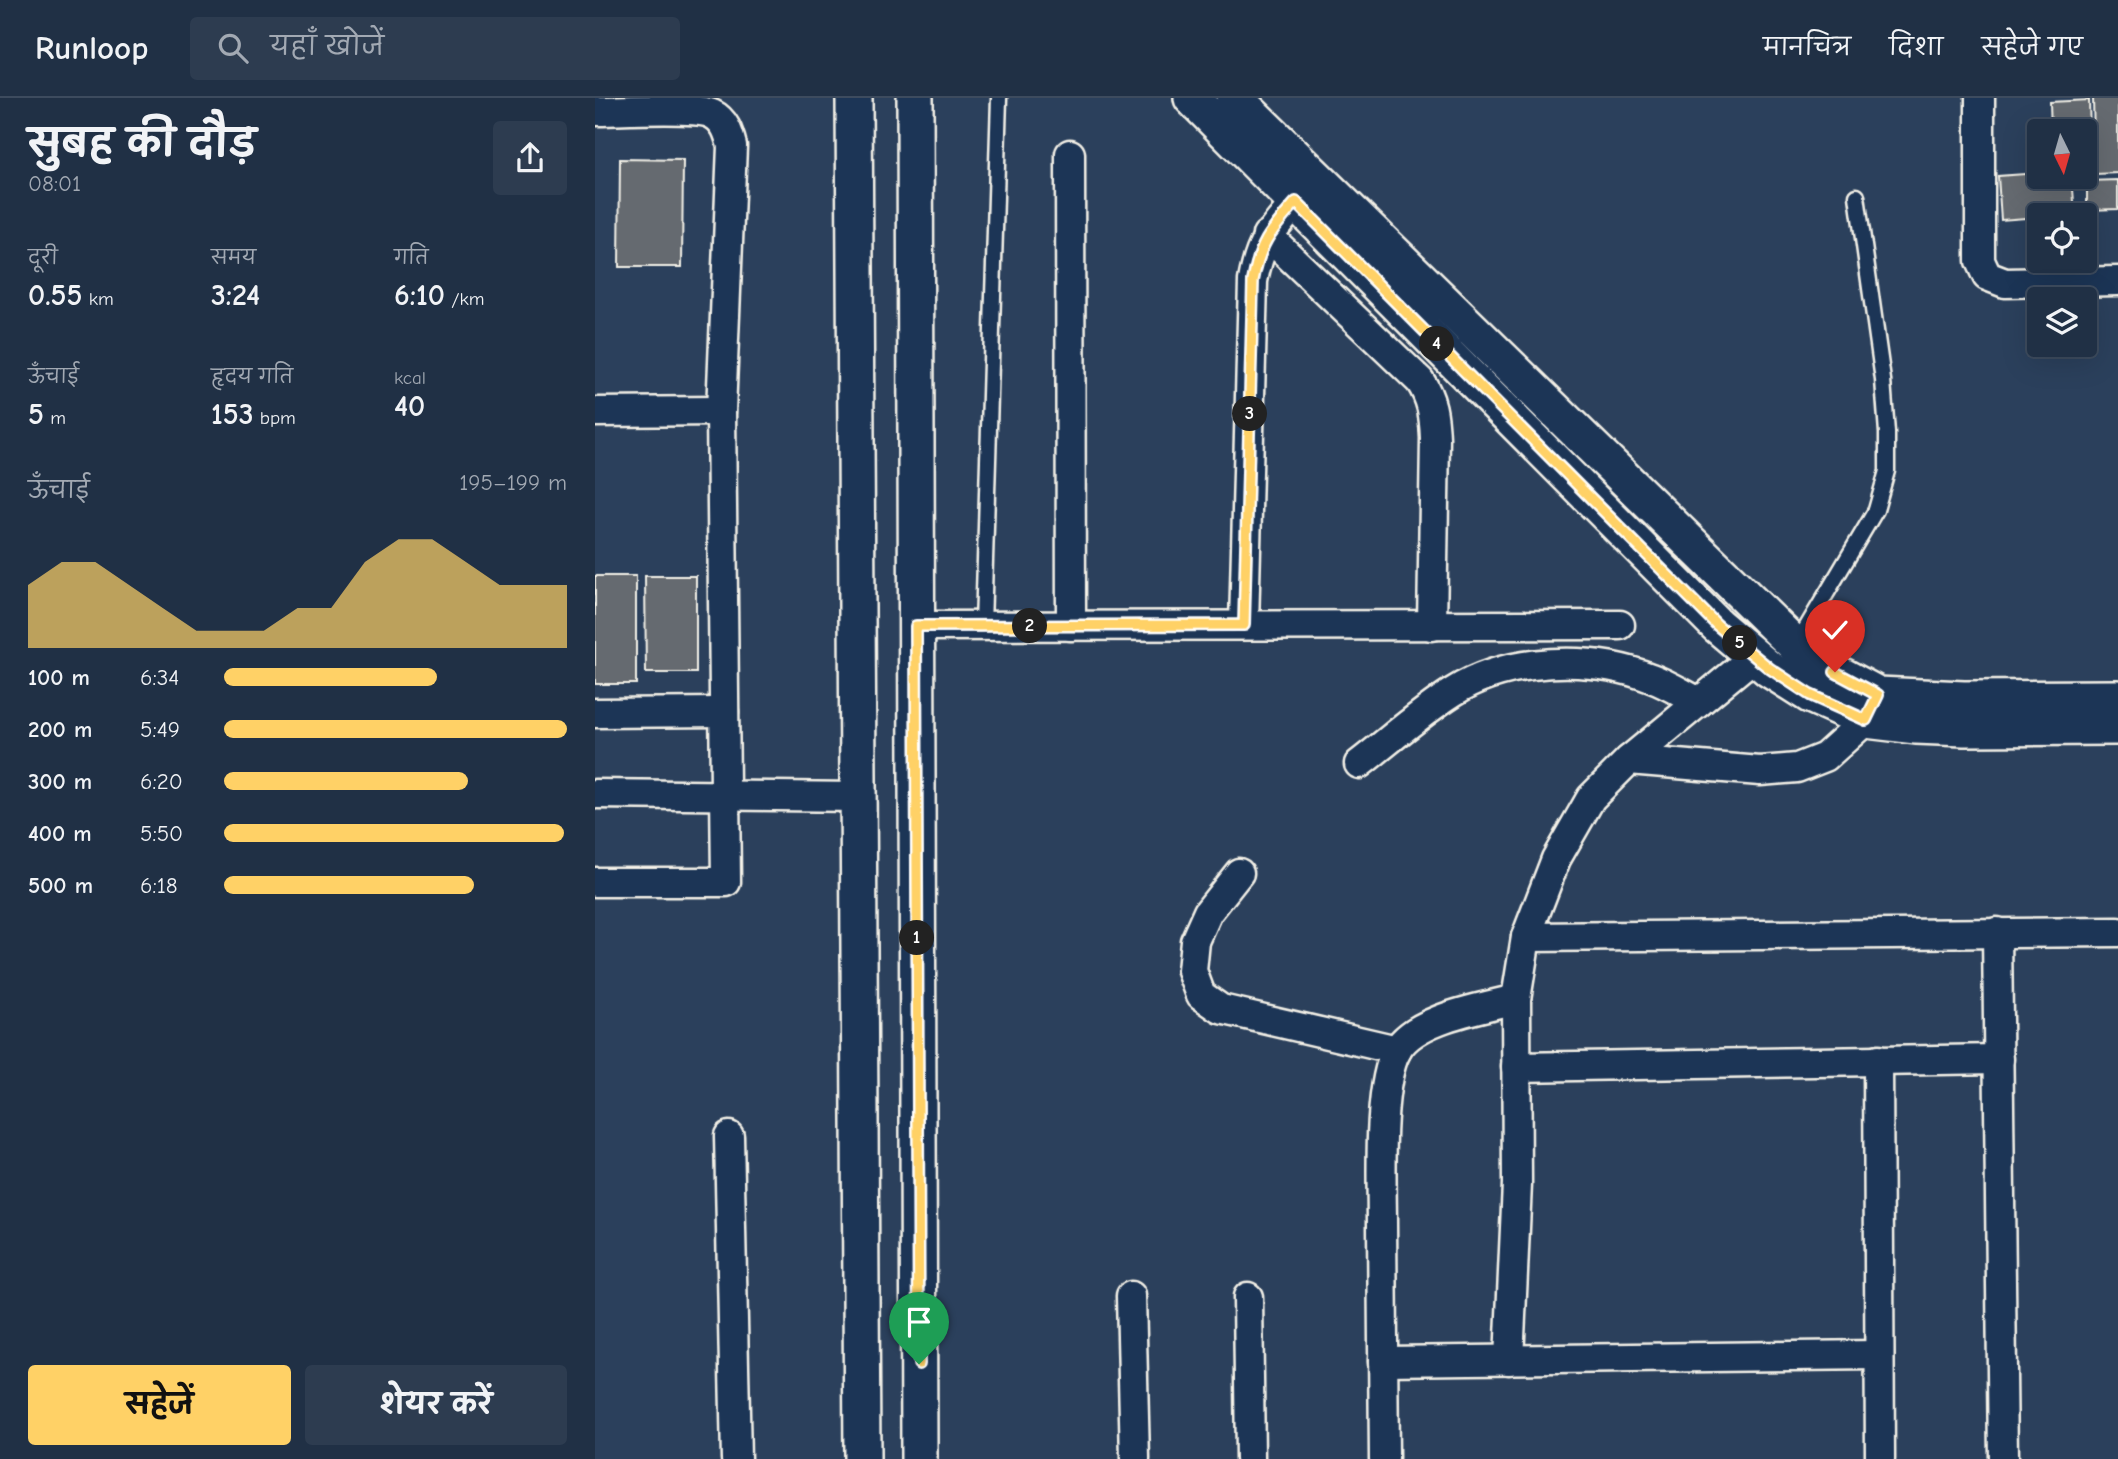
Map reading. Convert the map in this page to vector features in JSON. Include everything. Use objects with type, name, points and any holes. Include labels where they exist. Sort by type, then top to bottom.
[{"type":"street","points":[[854,98],[862,1459]]},
{"type":"street","points":[[915,98],[919,1459]]},
{"type":"street","points":[[1192,98],[1717,625],[1769,668],[1810,695],[1872,707],[1916,726],[2118,727]]},
{"type":"street","points":[[1235,98],[1796,646],[1835,672],[1872,707]]},
{"type":"street","points":[[1980,98],[1980,261],[1987,276],[2005,283],[2118,281]]},
{"type":"street","points":[[595,111],[693,110],[712,114],[726,127],[732,146],[721,411],[726,882],[595,882]]},
{"type":"street","points":[[1070,154],[1071,626]]},
{"type":"street","points":[[1244,625],[1253,281],[1257,257],[1268,234],[1296,202]]},
{"type":"street","points":[[1268,234],[1420,381],[1429,395],[1434,412],[1435,438],[1432,625]]},
{"type":"street","points":[[595,412],[721,411]]},
{"type":"street","points":[[916,626],[1620,625]]},
{"type":"street","points":[[1509,1360],[1517,1184],[1516,999],[1527,937],[1556,859],[1591,798],[1629,760],[1756,656]]},
{"type":"street","points":[[1359,764],[1454,691],[1496,672],[1547,663],[1599,665],[1650,677],[1699,702]]},
{"type":"street","points":[[1629,760],[1760,771],[1797,768],[1825,757],[1872,707],[1964,699],[2118,698]]},
{"type":"street","points":[[595,713],[724,712]]},
{"type":"street","points":[[595,794],[857,797]]},
{"type":"street","points":[[1239,873],[1208,912],[1195,941],[1192,971],[1201,995],[1221,1009],[1397,1049]]},
{"type":"street","points":[[1997,932],[2003,1459]]},
{"type":"street","points":[[1527,937],[2118,932]]},
{"type":"street","points":[[1384,1459],[1382,1149],[1388,1076],[1397,1049],[1415,1030],[1439,1020],[1516,999]]},
{"type":"street","points":[[1516,1067],[1999,1059]]},
{"type":"street","points":[[1878,1060],[1880,1459]]},
{"type":"street","points":[[729,1136],[736,1459]]},
{"type":"street","points":[[1131,1296],[1135,1459]]},
{"type":"street","points":[[1248,1297],[1250,1459]]},
{"type":"street","points":[[1383,1361],[1879,1355]]},
{"type":"lane","points":[[983,626],[999,98]]},
{"type":"lane","points":[[1796,646],[1876,510],[1887,471],[1882,380],[1857,196]]},
{"type":"building","points":[[2093,98],[2118,98],[2118,173],[2097,174],[2097,119],[2094,119]]},
{"type":"building","points":[[2089,100],[2090,119],[2051,119],[2050,102]]},
{"type":"building","points":[[620,159],[683,160],[682,267],[619,267]]},
{"type":"building","points":[[2027,174],[2027,189],[2073,189],[2074,203],[2027,203],[2027,218],[2001,220],[1998,176]]},
{"type":"building","points":[[2118,180],[2118,209],[2097,210],[2097,203],[2087,203],[2087,189],[2097,189],[2097,181]]},
{"type":"building","points":[[595,576],[636,576],[636,684],[595,684]]},
{"type":"building","points":[[645,576],[696,576],[696,673],[646,673]]},
{"type":"route","points":[[919,1364],[916,626],[1244,625],[1253,281],[1257,257],[1268,234],[1296,202],[1717,625],[1769,668],[1810,695],[1866,720],[1878,695],[1835,672]]}]
